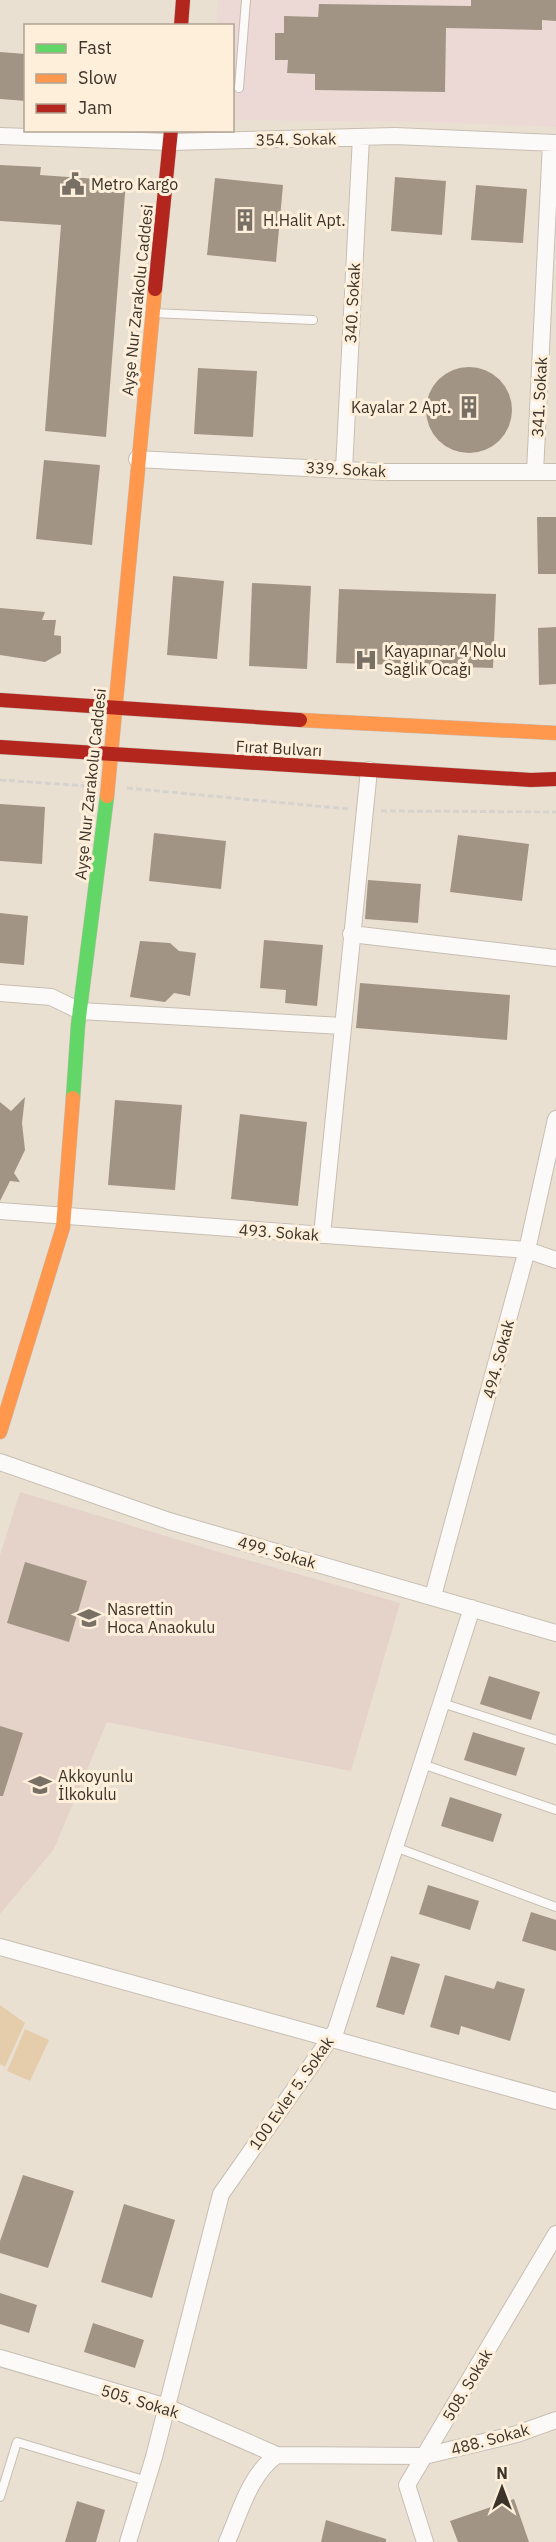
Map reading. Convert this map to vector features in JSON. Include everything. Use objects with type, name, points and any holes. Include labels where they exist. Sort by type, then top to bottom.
[{"type":"street","points":[[181,24],[183,0]]},
{"type":"street","name":"354. Sokak","points":[[0,136],[361,137],[554,143]]},
{"type":"street","name":"Ayşe Nur Zarakolu Caddesi","points":[[0,1432],[64,1218],[80,1011],[109,787],[137,459],[170,136]]},
{"type":"street","name":"340. Sokak","points":[[344,469],[361,137]]},
{"type":"street","name":"341. Sokak","points":[[536,472],[554,143]]},
{"type":"street","name":"339. Sokak","points":[[137,459],[384,472],[556,472]]},
{"type":"street","name":"Fırat Bulvarı","points":[[0,700],[114,710],[398,727],[556,733]]},
{"type":"street","name":"Fırat Bulvarı","points":[[0,747],[111,756],[531,780],[556,779]]},
{"type":"street","points":[[322,1235],[369,770]]},
{"type":"street","points":[[351,934],[556,958]]},
{"type":"street","points":[[0,993],[51,997],[80,1011],[342,1026]]},
{"type":"street","name":"494. Sokak","points":[[433,1596],[527,1250],[556,1119]]},
{"type":"street","name":"493. Sokak","points":[[0,1211],[64,1218],[527,1250],[556,1260]]},
{"type":"street","name":"499. Sokak","points":[[0,1462],[169,1521],[556,1633]]},
{"type":"street","name":"100 Evler 5. Sokak","points":[[128,2542],[167,2407],[221,2194],[336,2030],[472,1608]]},
{"type":"street","points":[[0,1947],[556,2101]]},
{"type":"street","name":"508. Sokak","points":[[425,2542],[407,2486],[556,2234]]},
{"type":"street","name":"505. Sokak","points":[[0,2358],[167,2407],[277,2455]]},
{"type":"street","name":"488. Sokak","points":[[277,2455],[424,2456],[517,2434],[556,2420]]},
{"type":"street","points":[[227,2542],[246,2496],[264,2464],[277,2455]]},
{"type":"lane","points":[[238,88],[246,0]]},
{"type":"lane","points":[[152,313],[313,320]]},
{"type":"lane","points":[[442,1703],[556,1740]]},
{"type":"lane","points":[[422,1764],[556,1810]]},
{"type":"lane","points":[[395,1847],[556,1907]]},
{"type":"lane","points":[[0,2497],[17,2442],[147,2481]]},
{"type":"path","points":[[0,780],[109,787],[364,811],[556,812]]},
{"type":"shaded area","points":[[218,0],[556,0],[556,127],[427,122],[234,120],[234,24],[216,24]]},
{"type":"shaded area","points":[[20,1492],[212,1550],[400,1603],[351,1771],[107,1722],[54,1849],[0,1914],[0,1555]]},
{"type":"shaded area","points":[[0,2005],[25,2023],[5,2067],[0,2064]]},
{"type":"shaded area","points":[[25,2029],[49,2040],[30,2081],[7,2071]]},
{"type":"building","points":[[471,0],[556,0],[556,21],[542,20],[542,30],[446,28],[445,92],[315,90],[315,74],[287,73],[288,60],[275,60],[275,33],[284,33],[284,16],[318,17],[319,4],[471,6]]},
{"type":"building","points":[[0,52],[24,54],[24,101],[0,99]]},
{"type":"building","points":[[0,165],[41,167],[40,175],[126,181],[106,437],[45,431],[61,225],[0,221]]},
{"type":"building","points":[[395,177],[446,181],[442,235],[391,231]]},
{"type":"building","name":"H.Halit Apt.","points":[[215,178],[283,185],[276,262],[207,255]]},
{"type":"building","points":[[476,185],[527,189],[523,243],[471,240]]},
{"type":"building","name":"Kayalar 2 Apt.","points":[[469,367],[485,371],[499,380],[508,394],[512,410],[508,426],[499,440],[485,449],[469,453],[453,449],[439,440],[430,426],[426,410],[430,394],[439,380],[453,371]]},
{"type":"building","points":[[198,368],[257,371],[253,437],[194,434]]},
{"type":"building","points":[[44,460],[100,465],[92,545],[36,539]]},
{"type":"building","points":[[537,517],[556,517],[556,574],[538,574]]},
{"type":"building","points":[[173,576],[224,581],[217,659],[167,655]]},
{"type":"building","points":[[252,583],[311,586],[307,669],[249,666]]},
{"type":"building","points":[[339,589],[496,594],[493,668],[336,663]]},
{"type":"building","points":[[0,608],[45,612],[42,620],[56,620],[54,635],[61,636],[61,653],[45,662],[0,655]]},
{"type":"building","points":[[556,627],[556,684],[539,685],[538,628]]},
{"type":"building","points":[[0,804],[45,807],[42,864],[0,861]]},
{"type":"building","points":[[154,833],[226,841],[221,889],[149,881]]},
{"type":"building","points":[[458,835],[529,844],[522,901],[450,892]]},
{"type":"building","points":[[368,880],[421,884],[418,923],[365,919]]},
{"type":"building","points":[[0,913],[28,916],[24,965],[0,963]]},
{"type":"building","points":[[264,940],[323,945],[317,1006],[285,1003],[286,990],[260,988]]},
{"type":"building","points":[[140,941],[170,943],[179,951],[196,953],[190,996],[174,993],[165,1002],[130,997]]},
{"type":"building","points":[[360,983],[510,995],[507,1040],[356,1028]]},
{"type":"building","points":[[25,1097],[22,1123],[25,1150],[14,1173],[20,1182],[10,1181],[0,1201],[0,1102],[11,1111]]},
{"type":"building","points":[[115,1100],[182,1105],[175,1190],[108,1185]]},
{"type":"building","points":[[240,1114],[307,1122],[298,1206],[231,1199]]},
{"type":"building","points":[[25,1562],[87,1581],[69,1642],[7,1623]]},
{"type":"building","points":[[489,1676],[540,1692],[531,1720],[480,1704]]},
{"type":"building","points":[[0,1726],[23,1733],[3,1796],[0,1796]]},
{"type":"building","points":[[473,1732],[525,1748],[516,1776],[464,1760]]},
{"type":"building","points":[[450,1797],[502,1814],[493,1842],[441,1826]]},
{"type":"building","points":[[428,1885],[479,1901],[470,1930],[419,1914]]},
{"type":"building","points":[[531,1912],[556,1920],[556,1951],[522,1941]]},
{"type":"building","points":[[391,1956],[420,1964],[404,2015],[376,2007]]},
{"type":"building","points":[[445,1975],[494,1989],[497,1981],[525,1989],[510,2041],[461,2026],[459,2035],[430,2027]]},
{"type":"building","points":[[23,2175],[74,2191],[48,2268],[0,2253],[0,2241]]},
{"type":"building","points":[[124,2204],[175,2220],[152,2298],[101,2282]]},
{"type":"building","points":[[0,2293],[37,2305],[29,2333],[0,2324]]},
{"type":"building","points":[[93,2323],[144,2340],[135,2368],[84,2352]]},
{"type":"building","points":[[514,2499],[529,2542],[458,2542],[450,2521]]},
{"type":"building","points":[[77,2501],[105,2510],[96,2542],[65,2542]]},
{"type":"building","points":[[326,2520],[386,2539],[386,2542],[321,2542]]},
{"type":"traffic: fast","points":[[73,1098],[78,1025],[107,796]]},
{"type":"traffic: slow","points":[[107,796],[155,289]]},
{"type":"traffic: slow","points":[[300,720],[556,733]]},
{"type":"traffic: slow","points":[[0,1432],[63,1227],[73,1098]]},
{"type":"traffic: jam","points":[[181,24],[183,0]]},
{"type":"traffic: jam","points":[[155,289],[171,132]]},
{"type":"traffic: jam","points":[[0,700],[300,720]]},
{"type":"traffic: jam","points":[[0,747],[531,780],[556,779]]},
{"type":"place","name":"Metro Kargo","points":[[73,184]]},
{"type":"place","name":"H.Halit Apt.","points":[[245,220]]},
{"type":"place","name":"Kayalar 2 Apt.","points":[[469,407]]},
{"type":"place","name":"Kayapınar 4 Nolu Sağlık Ocağı","points":[[366,660]]},
{"type":"place","name":"Nasrettin Hoca Anaokulu","points":[[89,1618]]},
{"type":"place","name":"Akkoyunlu İlkokulu","points":[[40,1785]]}]
